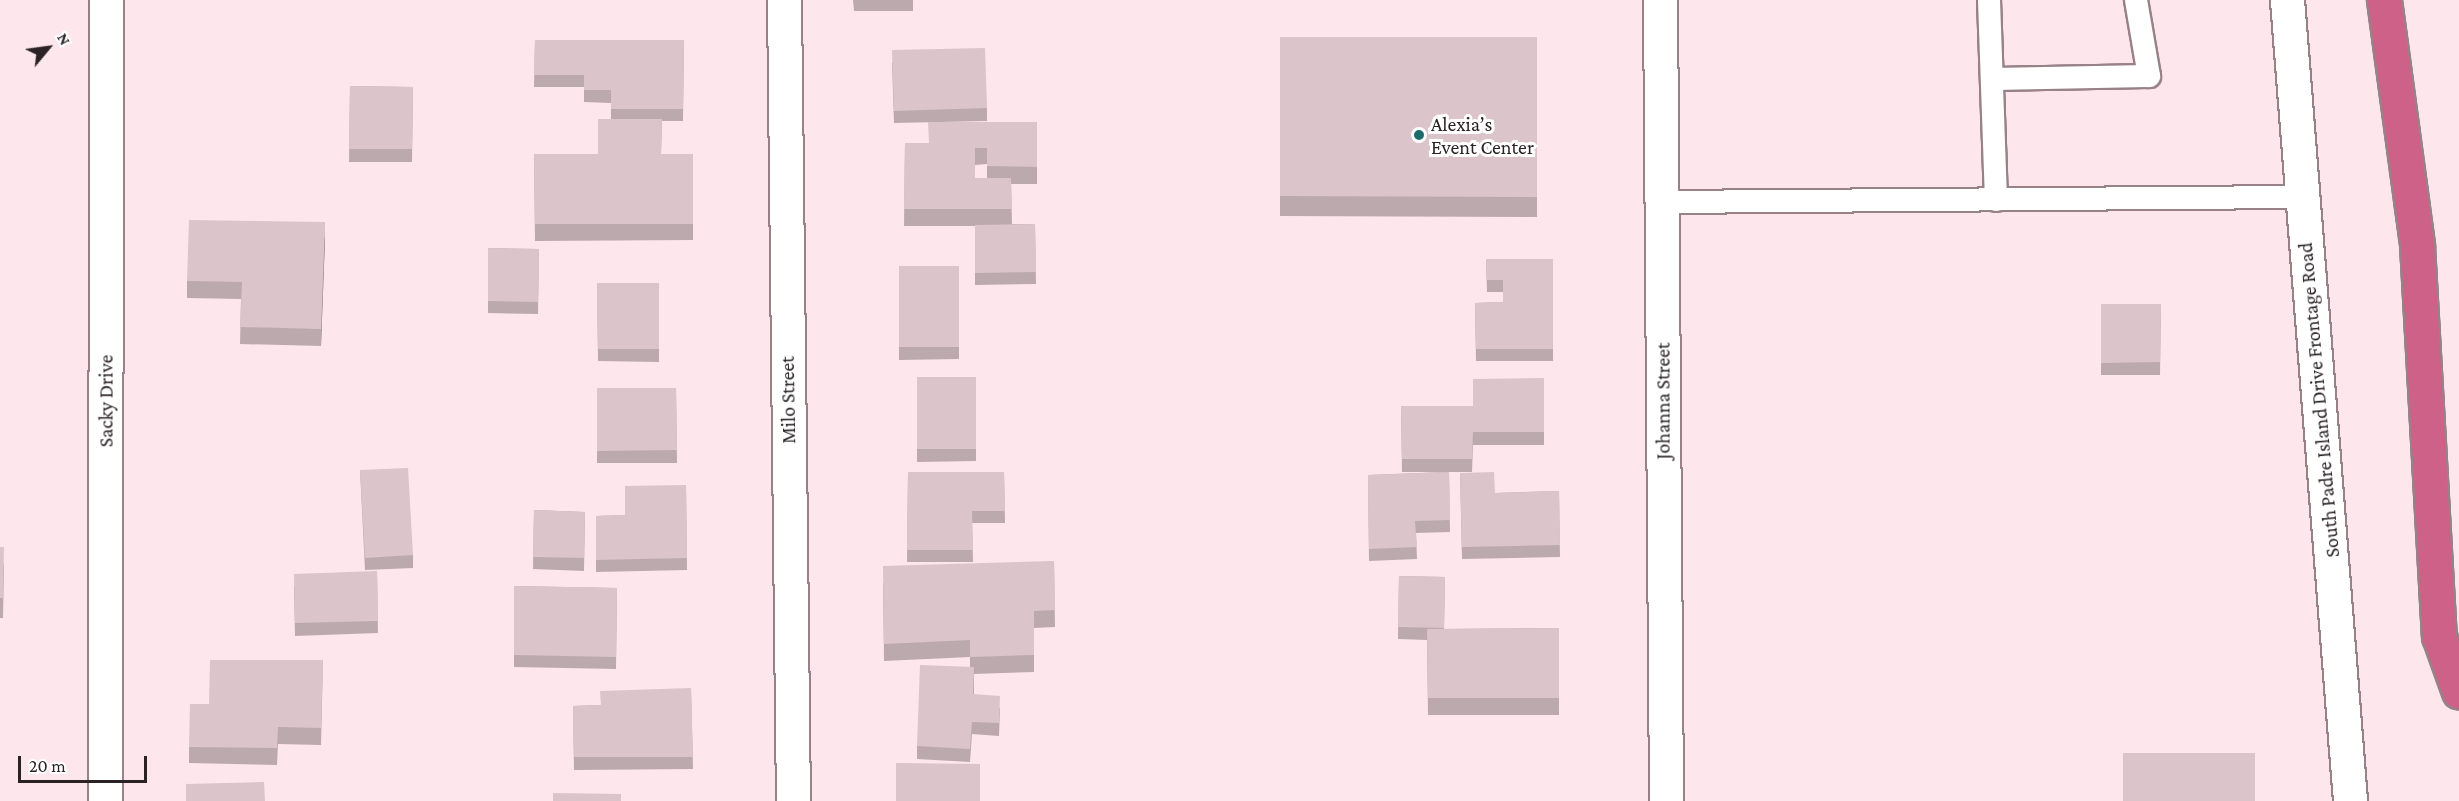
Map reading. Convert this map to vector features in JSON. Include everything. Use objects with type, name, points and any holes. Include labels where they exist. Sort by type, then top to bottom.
[{"type":"highway","points":[[2384,0],[2417,245],[2439,636],[2459,692]]},
{"type":"street","name":"Sacky Drive","points":[[105,801],[106,0]]},
{"type":"street","name":"Milo Street","points":[[784,0],[793,801]]},
{"type":"street","name":"Johanna Street","points":[[1660,0],[1666,801]]},
{"type":"street","name":"South Padre Island Drive Frontage Road","points":[[2287,0],[2350,801]]},
{"type":"lane","points":[[1989,0],[1996,200]]},
{"type":"lane","points":[[1992,79],[2149,76],[2136,0]]},
{"type":"lane","points":[[1662,202],[2303,197]]},
{"type":"building","points":[[1280,37],[1537,37],[1537,197],[1280,196]]},
{"type":"building","points":[[535,40],[684,40],[683,109],[611,109],[611,90],[584,90],[584,75],[534,75]]},
{"type":"building","points":[[985,48],[987,108],[894,111],[892,50]]},
{"type":"building","points":[[350,86],[413,87],[412,149],[349,149]]},
{"type":"building","points":[[598,119],[662,119],[661,154],[693,154],[693,224],[535,224],[534,154],[598,154]]},
{"type":"building","points":[[928,122],[1037,122],[1037,167],[987,166],[987,148],[975,148],[975,178],[1011,178],[1012,209],[904,209],[905,143],[929,143]]},
{"type":"building","points":[[189,220],[325,222],[321,329],[240,327],[242,282],[187,281]]},
{"type":"building","points":[[1035,224],[1036,272],[975,273],[975,225]]},
{"type":"building","points":[[488,248],[539,249],[538,302],[488,301]]},
{"type":"building","points":[[1486,259],[1553,259],[1553,349],[1476,349],[1475,303],[1503,302],[1503,280],[1487,280]]},
{"type":"building","points":[[899,266],[959,266],[959,347],[899,347]]},
{"type":"building","points":[[597,283],[659,283],[659,349],[598,349]]},
{"type":"building","points":[[2101,304],[2161,304],[2160,362],[2101,363]]},
{"type":"building","points":[[917,377],[976,377],[976,449],[917,449]]},
{"type":"building","points":[[1544,378],[1544,432],[1473,432],[1472,459],[1402,459],[1401,406],[1473,406],[1473,379]]},
{"type":"building","points":[[597,388],[676,388],[677,450],[597,451]]},
{"type":"building","points":[[408,468],[413,555],[365,558],[360,470]]},
{"type":"building","points":[[908,472],[1004,472],[1005,511],[972,511],[973,550],[907,550]]},
{"type":"building","points":[[1449,472],[1450,520],[1415,521],[1417,547],[1369,549],[1368,475]]},
{"type":"building","points":[[1494,472],[1495,493],[1559,491],[1560,545],[1462,547],[1460,473]]},
{"type":"building","points":[[686,485],[687,558],[596,560],[596,516],[625,515],[625,486]]},
{"type":"building","points":[[534,510],[585,512],[584,558],[533,557]]},
{"type":"building","points":[[0,547],[4,547],[3,598],[0,598]]},
{"type":"building","points":[[1054,561],[1055,610],[1034,611],[1034,655],[970,657],[970,640],[884,644],[883,566]]},
{"type":"building","points":[[377,571],[378,621],[295,623],[294,574]]},
{"type":"building","points":[[1399,576],[1445,577],[1444,628],[1398,627]]},
{"type":"building","points":[[514,586],[617,588],[616,657],[514,655]]},
{"type":"building","points":[[1559,628],[1559,698],[1428,698],[1427,629]]},
{"type":"building","points":[[210,660],[323,660],[321,728],[278,727],[277,748],[189,747],[190,704],[209,704]]},
{"type":"building","points":[[920,665],[974,667],[973,694],[1000,696],[999,723],[972,722],[970,749],[917,746]]},
{"type":"building","points":[[691,688],[693,757],[574,757],[573,706],[601,705],[600,691]]},
{"type":"building","points":[[2123,753],[2255,753],[2255,801],[2123,801]]},
{"type":"building","points":[[896,763],[980,764],[980,801],[896,801]]},
{"type":"building","points":[[264,782],[265,801],[186,801],[186,784]]},
{"type":"building","points":[[553,793],[621,794],[621,801],[553,801]]},
{"type":"place","name":"Alexia’s Event Center","points":[[1419,135]]}]
